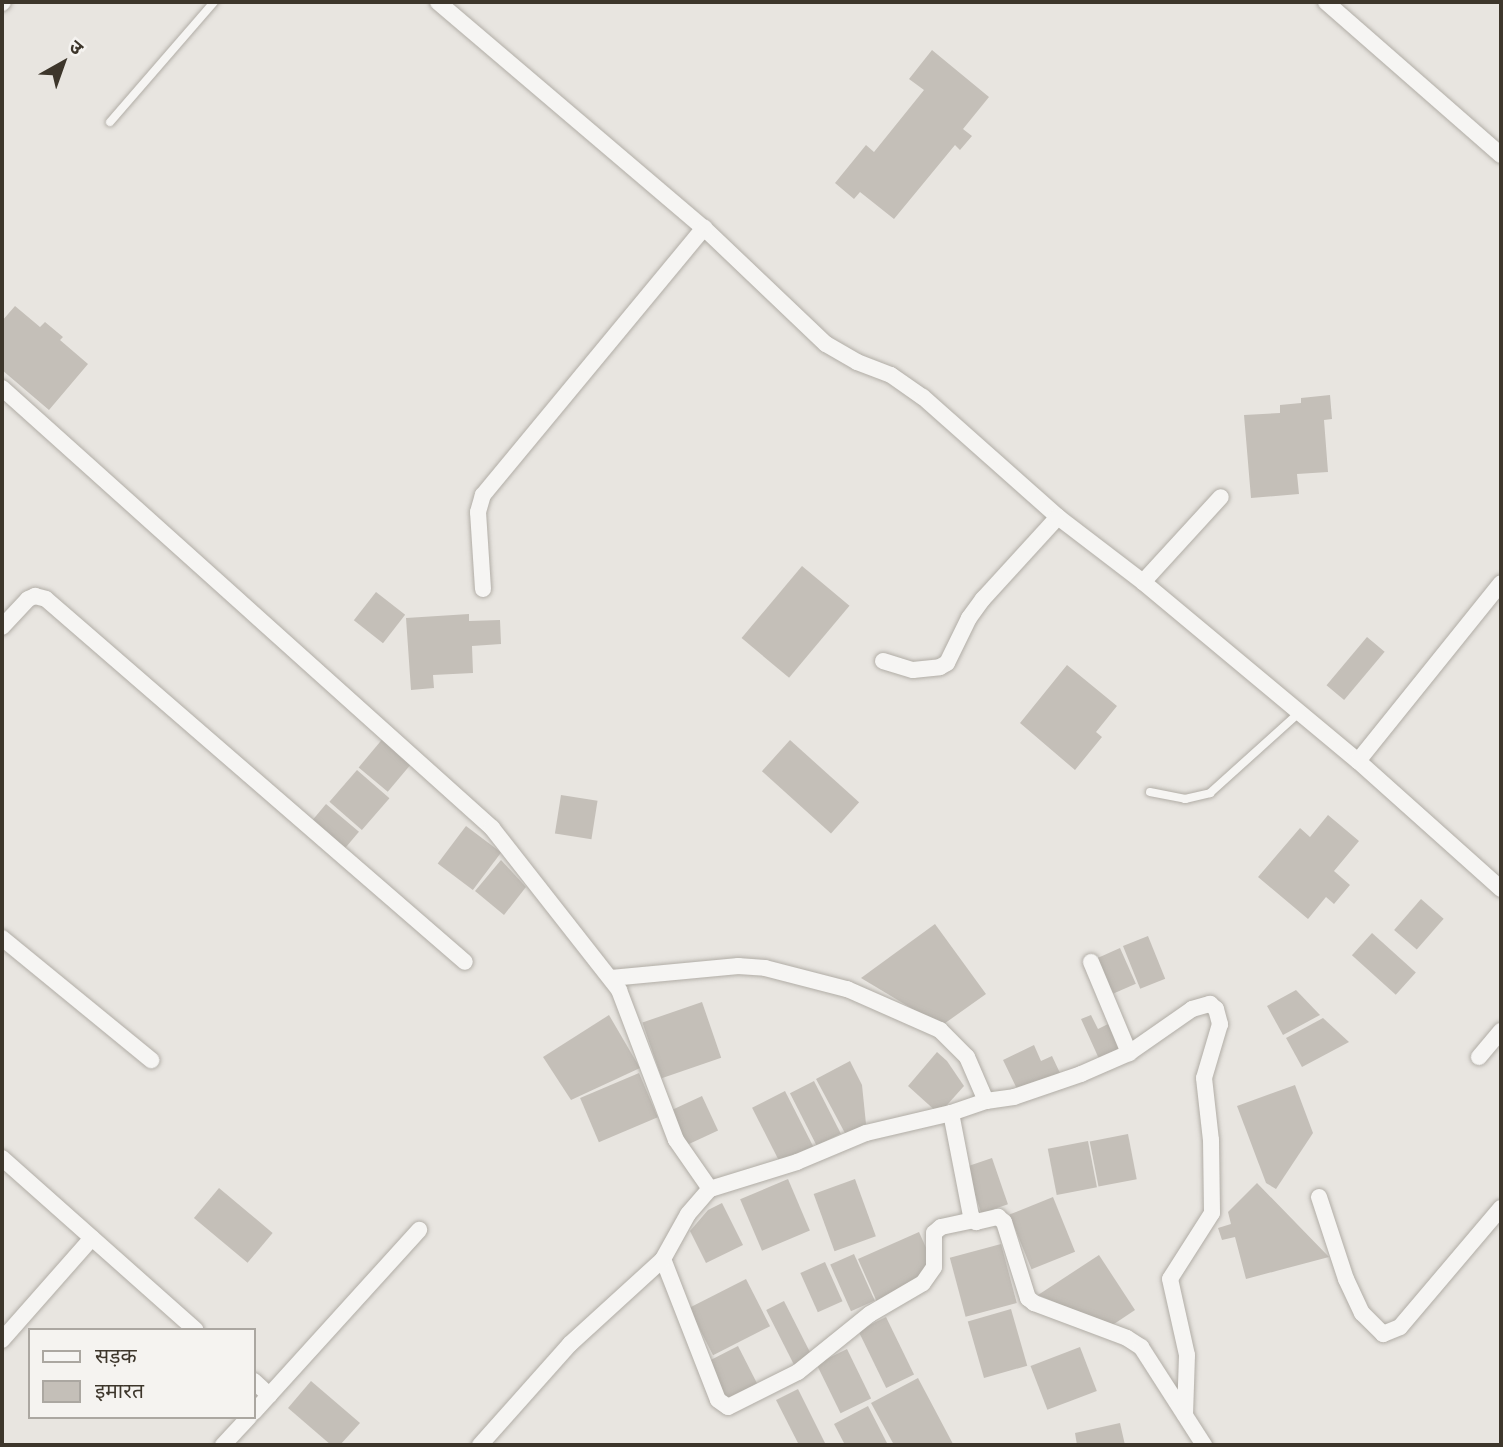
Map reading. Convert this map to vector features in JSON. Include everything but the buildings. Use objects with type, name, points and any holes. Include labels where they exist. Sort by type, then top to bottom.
[{"type":"street","points":[[438,2],[704,228],[826,344],[905,384],[1058,517],[1143,582],[1300,712],[1501,889]]},
{"type":"street","points":[[1326,2],[1501,155]]},
{"type":"street","points":[[484,589],[478,512],[483,495],[704,228]]},
{"type":"street","points":[[2,388],[492,828],[611,978],[625,1004],[676,1140],[710,1189]]},
{"type":"street","points":[[1143,582],[1221,497]]},
{"type":"street","points":[[883,661],[913,670],[940,667],[947,663],[969,618],[983,599],[1058,517]]},
{"type":"street","points":[[1357,761],[1501,583]]},
{"type":"street","points":[[2,628],[28,599],[34,596],[46,599],[465,962]]},
{"type":"street","points":[[2,938],[151,1060]]},
{"type":"street","points":[[1091,962],[1129,1053]]},
{"type":"street","points":[[611,978],[738,966],[765,968],[847,989],[940,1030],[967,1057],[986,1101]]},
{"type":"street","points":[[480,1445],[594,1320],[663,1259],[688,1214],[710,1189],[797,1162],[866,1133],[951,1113],[986,1101],[1014,1097],[1081,1074],[1129,1053],[1192,1009],[1210,1004],[1216,1009],[1219,1033],[1206,1068],[1204,1086],[1211,1140],[1212,1213],[1170,1279],[1187,1355],[1185,1415]]},
{"type":"street","points":[[1479,1057],[1501,1031]]},
{"type":"street","points":[[951,1113],[973,1220]]},
{"type":"street","points":[[2,1158],[194,1328]]},
{"type":"street","points":[[1319,1197],[1346,1279],[1362,1313],[1383,1334],[1400,1327],[1501,1208]]},
{"type":"street","points":[[663,1259],[718,1400],[728,1407],[798,1372],[870,1314],[923,1283],[934,1267],[934,1233],[940,1227],[998,1217],[1004,1222],[1031,1302],[1133,1342],[1149,1356],[1205,1445]]},
{"type":"street","points":[[256,1410],[419,1230]]},
{"type":"street","points":[[2,1340],[92,1238]]},
{"type":"street","points":[[256,1383],[269,1395]]},
{"type":"street","points":[[223,1445],[247,1419]]},
{"type":"lane","points":[[110,122],[214,2]]},
{"type":"lane","points":[[1150,792],[1185,799],[1210,793],[1300,712]]}]
